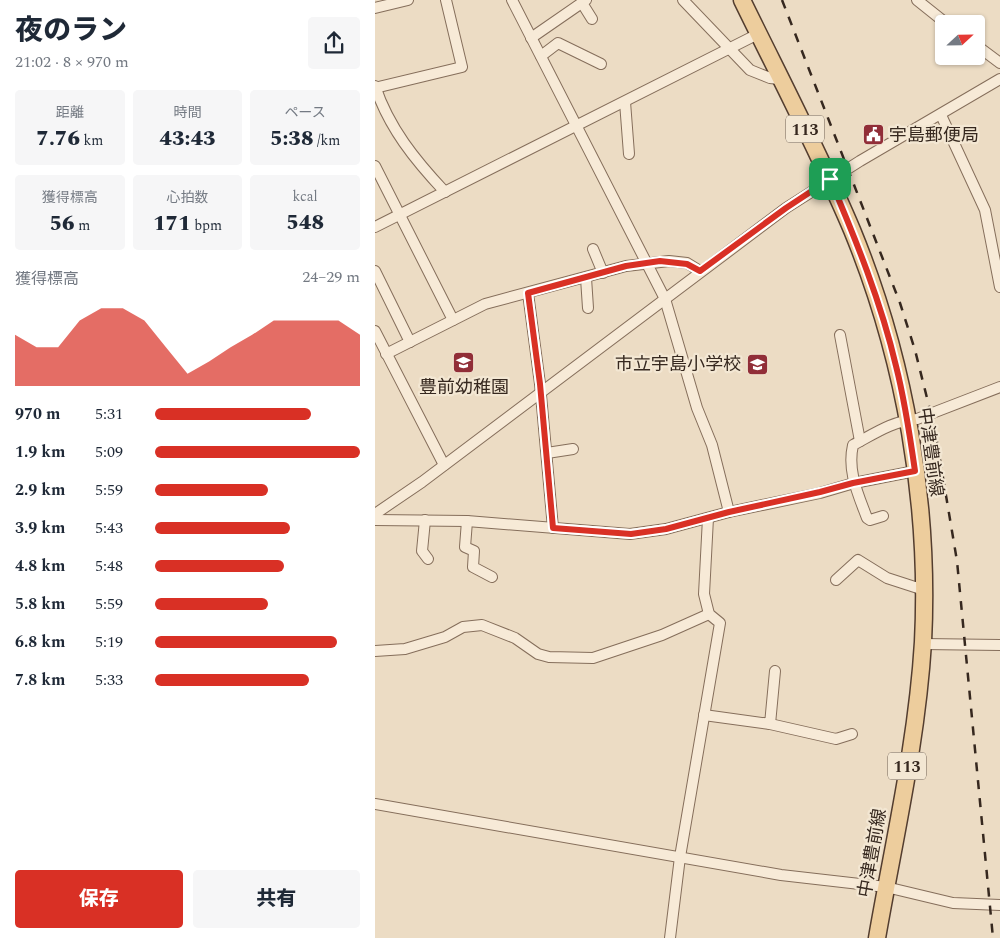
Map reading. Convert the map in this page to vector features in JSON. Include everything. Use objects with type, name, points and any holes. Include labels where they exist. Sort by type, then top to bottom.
[{"type":"main road","name":"中津豊前線","points":[[742,0],[779,79],[830,179],[853,233],[885,324],[907,420],[915,471],[924,590],[923,644],[913,737],[877,938]]},
{"type":"street","points":[[375,8],[408,0]]},
{"type":"street","points":[[445,192],[419,165],[389,121],[375,87],[462,67],[447,0]]},
{"type":"street","points":[[512,0],[649,264],[665,299],[697,408],[712,445],[729,512]]},
{"type":"street","points":[[683,0],[750,70],[770,78],[779,79]]},
{"type":"street","points":[[917,0],[936,15]]},
{"type":"street","points":[[531,38],[584,1],[592,19]]},
{"type":"street","points":[[375,227],[759,34]]},
{"type":"street","points":[[541,56],[558,43],[601,64]]},
{"type":"street","points":[[985,52],[1000,63]]},
{"type":"street","points":[[375,514],[444,465],[778,214],[830,179],[1000,79]]},
{"type":"street","points":[[625,102],[629,154]]},
{"type":"street","points":[[941,115],[985,210],[996,241],[1000,287]]},
{"type":"street","points":[[375,166],[453,320]]},
{"type":"street","points":[[593,249],[603,273]]},
{"type":"street","points":[[386,354],[485,304],[626,266],[660,261],[679,262],[700,271]]},
{"type":"street","points":[[375,271],[410,342]]},
{"type":"street","points":[[586,278],[588,308]]},
{"type":"street","points":[[528,293],[547,453],[553,528]]},
{"type":"street","points":[[375,331],[444,465]]},
{"type":"street","points":[[840,335],[860,441]]},
{"type":"street","points":[[883,516],[870,520],[867,518],[853,483],[850,455],[853,445],[879,429],[907,420],[917,419],[1000,387]]},
{"type":"street","points":[[547,453],[573,449]]},
{"type":"street","points":[[375,520],[467,521],[631,534],[666,529],[853,483],[915,471]]},
{"type":"street","points":[[671,938],[680,857],[720,622],[709,614],[704,594],[707,518]]},
{"type":"street","points":[[425,520],[422,551],[428,559]]},
{"type":"street","points":[[467,521],[465,547],[468,550],[474,551],[473,567],[492,577]]},
{"type":"street","points":[[836,580],[858,560],[887,578],[924,590]]},
{"type":"street","points":[[375,651],[405,649],[445,638],[463,627],[482,625],[515,638],[538,654],[549,658],[593,658],[662,635],[709,614]]},
{"type":"street","points":[[923,644],[1000,645]]},
{"type":"street","points":[[770,724],[775,671]]},
{"type":"street","points":[[704,715],[770,724],[836,739],[852,734]]},
{"type":"street","points":[[375,804],[781,874],[886,887],[953,903],[1000,905]]},
{"type":"railway","points":[[782,0],[900,303],[915,350],[935,430],[957,561],[993,938]]},
{"type":"place","name":"宇島郵便局","points":[[873,135]]},
{"type":"place","name":"豊前幼稚園","points":[[464,362]]},
{"type":"place","name":"市立宇島小学校","points":[[757,364]]},
{"type":"route","points":[[830,179],[853,233],[885,324],[896,366],[915,471],[853,483],[666,529],[631,534],[553,528],[540,384],[528,293],[626,266],[660,261],[687,264],[700,271],[786,208],[830,179]]}]
